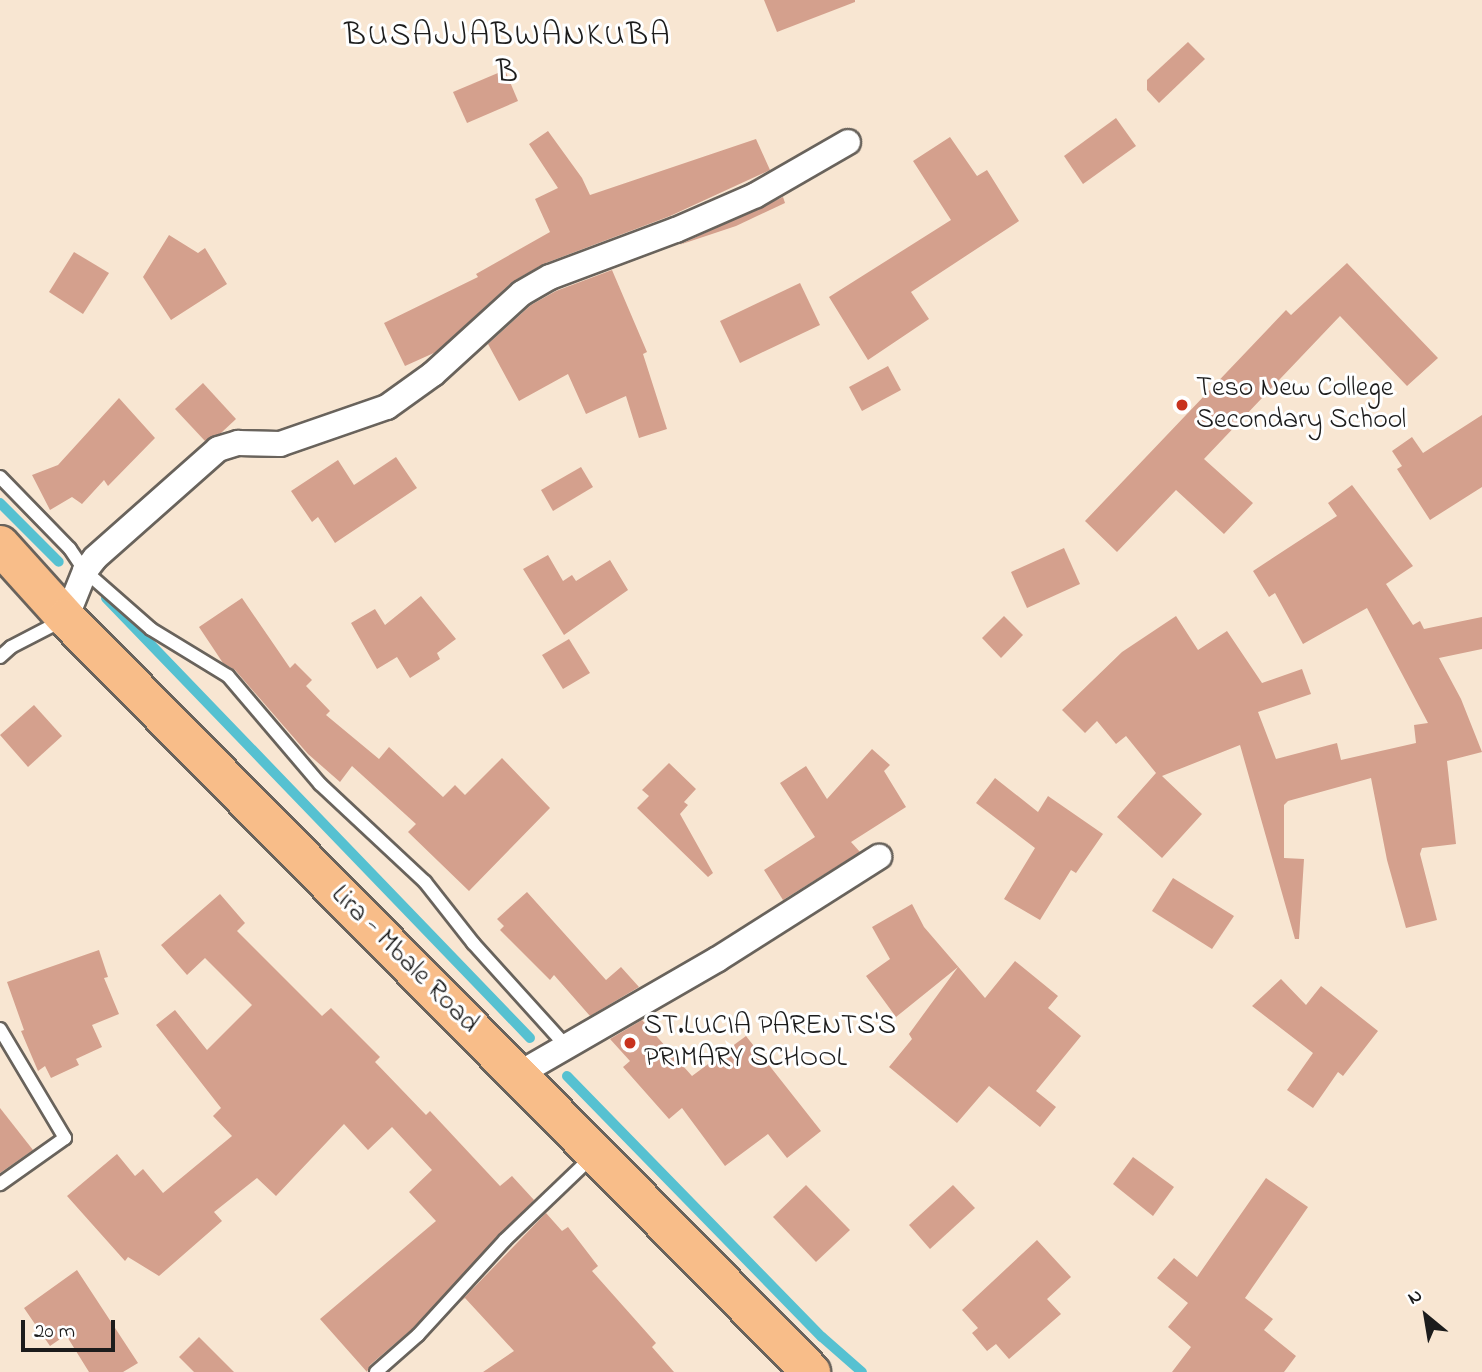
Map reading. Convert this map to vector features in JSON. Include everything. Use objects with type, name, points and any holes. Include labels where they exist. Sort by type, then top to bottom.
[{"type":"main road","name":"Lira - Mbale Road","points":[[0,545],[66,618],[811,1372]]},
{"type":"street","points":[[66,618],[85,571],[218,449],[238,443],[280,444],[387,407],[433,374],[522,293],[550,277],[676,230],[756,194],[848,142]]},
{"type":"street","points":[[517,1075],[718,959],[878,857]]},
{"type":"lane","points":[[0,477],[70,550],[85,571],[151,629],[228,676],[320,784],[425,882],[473,943],[567,1047]]},
{"type":"lane","points":[[0,657],[11,647],[66,618]]},
{"type":"lane","points":[[0,1029],[65,1138],[0,1184]]},
{"type":"lane","points":[[376,1372],[418,1335],[505,1240],[595,1154]]},
{"type":"building","points":[[764,0],[855,0],[855,2],[777,32]]},
{"type":"building","points":[[1188,42],[1205,59],[1159,103],[1147,90],[1147,80]]},
{"type":"building","points":[[505,70],[518,101],[467,123],[453,92]]},
{"type":"building","points":[[1116,118],[1136,146],[1083,184],[1064,156]]},
{"type":"building","points":[[548,131],[582,178],[590,195],[756,139],[770,170],[670,216],[543,264],[512,282],[436,352],[405,366],[384,323],[478,277],[476,274],[550,232],[535,199],[558,188],[529,144]]},
{"type":"building","points":[[950,137],[977,176],[987,170],[1019,221],[911,292],[929,319],[868,360],[829,297],[951,220],[913,161]]},
{"type":"building","points":[[783,197],[785,203],[736,226],[679,245]]},
{"type":"building","points":[[169,235],[198,253],[205,248],[227,284],[171,320],[143,277]]},
{"type":"building","points":[[74,252],[109,273],[83,314],[49,292]]},
{"type":"building","points":[[1347,263],[1438,358],[1407,386],[1340,316],[1204,459],[1253,503],[1224,534],[1176,490],[1117,552],[1085,521],[1286,310],[1291,315]]},
{"type":"building","points":[[612,270],[647,352],[643,354],[667,429],[639,438],[626,396],[586,414],[568,374],[519,401],[488,344],[531,305],[556,291]]},
{"type":"building","points":[[800,283],[820,325],[740,363],[720,321]]},
{"type":"building","points":[[888,366],[901,390],[862,411],[849,387]]},
{"type":"building","points":[[203,383],[236,419],[221,433],[205,441],[175,409]]},
{"type":"building","points":[[119,398],[155,438],[108,486],[104,480],[82,504],[72,497],[50,510],[32,475],[58,465]]},
{"type":"building","points":[[1482,415],[1482,487],[1430,520],[1397,469],[1402,466],[1392,451],[1412,437],[1423,453]]},
{"type":"building","points":[[396,457],[417,488],[335,543],[318,517],[312,522],[291,491],[338,460],[354,485]]},
{"type":"building","points":[[581,467],[593,487],[553,511],[541,490]]},
{"type":"building","points":[[1352,485],[1413,566],[1386,584],[1413,625],[1420,621],[1424,629],[1482,617],[1482,649],[1439,658],[1461,699],[1482,752],[1447,761],[1456,844],[1422,848],[1420,854],[1437,920],[1406,928],[1387,860],[1371,778],[1288,801],[1284,805],[1284,858],[1304,859],[1299,939],[1295,939],[1240,745],[1162,776],[1202,814],[1162,858],[1117,817],[1156,773],[1126,736],[1116,744],[1097,721],[1085,733],[1062,710],[1122,652],[1176,616],[1198,650],[1227,631],[1262,683],[1302,669],[1311,694],[1258,712],[1276,759],[1337,743],[1341,760],[1416,743],[1414,725],[1428,723],[1367,608],[1303,644],[1275,593],[1269,597],[1253,571],[1337,516],[1328,503]]},
{"type":"building","points":[[1064,548],[1080,584],[1027,608],[1011,572]]},
{"type":"building","points":[[548,555],[563,581],[572,575],[576,581],[610,560],[628,590],[564,635],[523,569]]},
{"type":"building","points":[[421,596],[456,639],[437,653],[440,659],[410,678],[397,657],[377,669],[351,623],[375,609],[385,625]]},
{"type":"building","points":[[242,598],[290,668],[295,663],[312,680],[306,686],[330,711],[326,715],[379,759],[389,747],[443,797],[455,785],[465,795],[502,758],[550,808],[469,891],[408,832],[416,824],[352,766],[340,782],[308,754],[235,670],[223,663],[199,627]]},
{"type":"building","points":[[1004,616],[1023,635],[1001,658],[982,638]]},
{"type":"building","points":[[569,639],[590,673],[563,689],[542,655]]},
{"type":"building","points":[[34,705],[62,736],[28,767],[0,735]]},
{"type":"building","points":[[872,749],[890,765],[884,771],[906,807],[851,842],[860,852],[783,900],[764,870],[815,837],[780,783],[806,766],[827,799]]},
{"type":"building","points":[[669,763],[696,789],[684,802],[688,805],[680,814],[713,873],[708,877],[637,808],[649,796],[642,790]]},
{"type":"building","points":[[995,778],[1038,812],[1048,796],[1103,834],[1076,873],[1071,870],[1040,920],[1004,899],[1035,848],[976,803]]},
{"type":"building","points":[[1173,878],[1234,916],[1212,949],[1152,911]]},
{"type":"building","points":[[527,892],[606,980],[621,967],[639,987],[590,1016],[554,975],[550,980],[500,930],[504,926],[497,919]]},
{"type":"building","points":[[220,894],[245,923],[237,931],[322,1016],[331,1008],[380,1057],[375,1062],[426,1115],[430,1111],[500,1186],[512,1176],[534,1200],[412,1329],[370,1365],[367,1372],[320,1319],[436,1221],[409,1192],[432,1170],[392,1127],[368,1150],[344,1124],[276,1196],[257,1178],[214,1212],[222,1221],[159,1276],[128,1257],[125,1261],[67,1196],[117,1154],[135,1176],[143,1169],[163,1193],[232,1136],[213,1116],[221,1108],[156,1025],[175,1010],[207,1050],[252,1005],[205,958],[187,975],[161,945]]},
{"type":"building","points":[[912,904],[924,927],[985,998],[1015,961],[1058,996],[1048,1008],[1081,1036],[1036,1091],[1056,1107],[1040,1127],[989,1086],[957,1123],[889,1067],[912,1039],[909,1034],[958,967],[896,1017],[866,976],[890,959],[872,927]]},
{"type":"building","points":[[99,950],[108,977],[104,978],[119,1014],[92,1025],[102,1047],[76,1059],[79,1065],[51,1078],[45,1066],[38,1071],[21,1031],[24,1030],[7,982]]},
{"type":"building","points":[[1281,979],[1306,1005],[1321,986],[1378,1031],[1343,1076],[1338,1072],[1313,1108],[1287,1090],[1313,1053],[1252,1006]]},
{"type":"building","points":[[642,1020],[692,1076],[746,1036],[821,1131],[787,1158],[768,1134],[725,1166],[682,1108],[669,1119],[623,1067],[630,1061],[610,1039]]},
{"type":"building","points":[[0,1108],[33,1150],[0,1173]]},
{"type":"building","points":[[1133,1157],[1174,1187],[1153,1216],[1113,1184]]},
{"type":"building","points":[[1266,1178],[1308,1207],[1245,1298],[1273,1319],[1264,1330],[1296,1356],[1284,1372],[1172,1372],[1191,1347],[1168,1327],[1188,1303],[1157,1278],[1174,1258],[1197,1277]]},
{"type":"building","points":[[806,1185],[850,1230],[816,1262],[773,1217]]},
{"type":"building","points":[[953,1185],[975,1208],[930,1249],[909,1225]]},
{"type":"building","points":[[546,1213],[562,1231],[568,1227],[598,1266],[592,1271],[656,1343],[652,1347],[674,1372],[483,1372],[514,1351],[465,1298],[460,1302]]},
{"type":"building","points":[[1037,1240],[1071,1277],[1047,1299],[1061,1314],[1009,1359],[996,1344],[987,1351],[972,1333],[978,1328],[962,1310]]},
{"type":"building","points":[[77,1270],[138,1363],[123,1372],[89,1372],[66,1335],[50,1346],[24,1308]]},
{"type":"building","points":[[199,1337],[234,1372],[194,1372],[179,1357]]},
{"type":"waterway","points":[[0,503],[59,562]]},
{"type":"waterway","points":[[106,598],[530,1038]]},
{"type":"waterway","points":[[567,1076],[822,1337],[862,1372]]},
{"type":"place","name":"Teso New College Secondary School","points":[[1182,405]]},
{"type":"place","name":"ST.LUCIA PARENTS'S PRIMARY SCHOOL","points":[[630,1043]]},
{"type":"district","name":"BUSAJJABWANKUBA B","points":[[508,56]]}]
